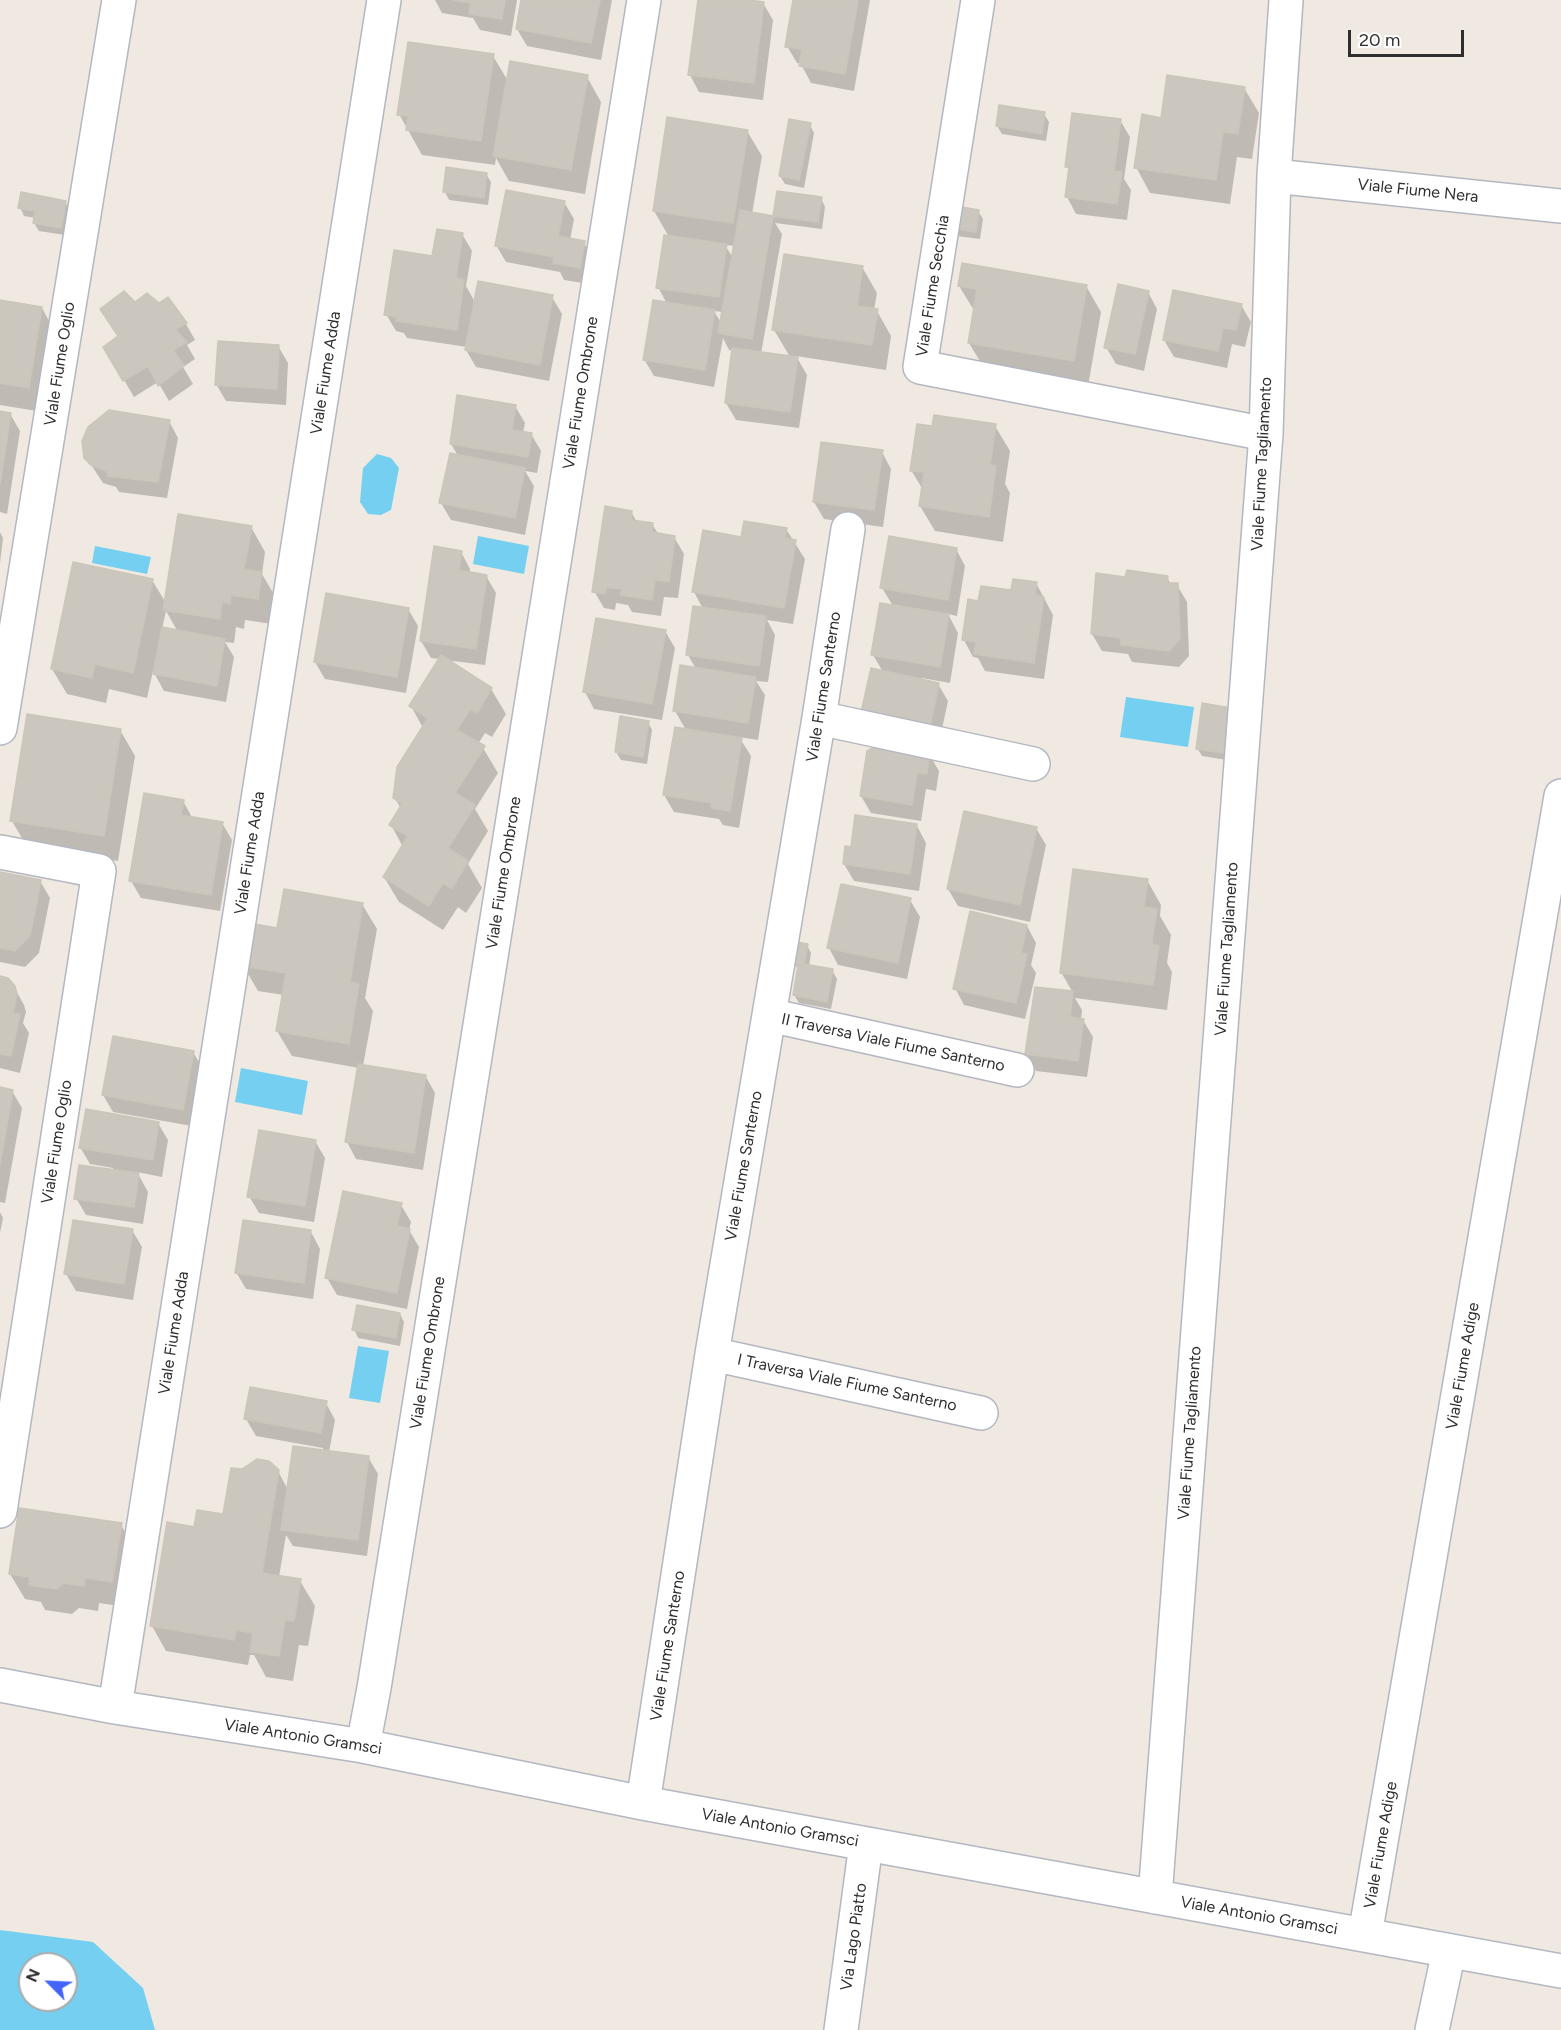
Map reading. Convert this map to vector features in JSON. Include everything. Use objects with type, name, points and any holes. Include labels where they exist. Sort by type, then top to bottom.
[{"type":"street","name":"Viale Fiume Oglio","points":[[0,728],[119,0]]},
{"type":"street","name":"Viale Fiume Adda","points":[[115,1707],[384,0]]},
{"type":"street","name":"Viale Fiume Ombrone","points":[[363,1746],[644,0]]},
{"type":"street","name":"Viale Fiume Secchia","points":[[978,0],[920,367],[1266,434]]},
{"type":"street","name":"Viale Fiume Tagliamento","points":[[1155,1897],[1266,434],[1274,176],[1287,0]]},
{"type":"street","name":"Viale Fiume Nera","points":[[1274,176],[1561,206]]},
{"type":"street","name":"Viale Fiume Santerno","points":[[643,1803],[712,1354],[819,717],[848,529]]},
{"type":"street","points":[[819,717],[1033,764]]},
{"type":"street","name":"Viale Fiume Adige","points":[[1365,1935],[1561,796]]},
{"type":"street","name":"Viale Fiume Oglio","points":[[0,852],[99,871],[0,1512]]},
{"type":"street","name":"II Traversa Viale Fiume Santerno","points":[[769,1015],[1017,1070]]},
{"type":"street","name":"I Traversa Viale Fiume Santerno","points":[[712,1354],[981,1413]]},
{"type":"street","name":"Viale Antonio Gramsci","points":[[0,1685],[115,1707],[363,1746],[643,1803],[1561,1971]]},
{"type":"street","name":"Via Lago Piatto","points":[[841,2030],[866,1844]]},
{"type":"street","points":[[1431,2030],[1449,1951]]},
{"type":"water","points":[[377,454],[391,458],[399,468],[391,510],[381,515],[368,514],[360,502],[363,468]]},
{"type":"water","points":[[478,536],[529,546],[524,574],[473,564]]},
{"type":"water","points":[[95,546],[151,557],[147,574],[92,563]]},
{"type":"water","points":[[1126,697],[1194,707],[1188,747],[1120,737]]},
{"type":"water","points":[[241,1068],[308,1081],[302,1115],[235,1102]]},
{"type":"water","points":[[358,1346],[389,1351],[380,1403],[349,1398]]},
{"type":"water","points":[[0,1930],[93,1942],[143,1988],[155,2030],[0,2030]]},
{"type":"building","points":[[453,0],[505,0],[502,19],[469,14],[471,3]]},
{"type":"building","points":[[521,0],[600,0],[591,43],[516,29]]},
{"type":"building","points":[[698,0],[764,2],[754,83],[688,75]]},
{"type":"building","points":[[793,0],[858,0],[845,74],[799,66],[802,49],[785,47]]},
{"type":"building","points":[[408,42],[494,54],[481,141],[406,130],[408,116],[397,115]]},
{"type":"building","points":[[510,61],[588,75],[571,170],[493,156]]},
{"type":"building","points":[[1167,75],[1245,87],[1238,134],[1223,132],[1216,180],[1134,168],[1142,114],[1161,118]]},
{"type":"building","points":[[999,105],[1045,112],[1042,134],[996,126]]},
{"type":"building","points":[[1072,113],[1121,119],[1114,171],[1122,172],[1117,204],[1065,197],[1069,167],[1065,167]]},
{"type":"building","points":[[667,117],[748,130],[733,223],[653,211]]},
{"type":"building","points":[[789,119],[811,123],[799,180],[779,176]]},
{"type":"building","points":[[446,167],[487,173],[484,198],[443,192]]},
{"type":"building","points":[[506,190],[565,201],[558,236],[585,241],[580,268],[553,263],[554,257],[495,246]]},
{"type":"building","points":[[777,191],[822,197],[818,222],[773,216]]},
{"type":"building","points":[[21,192],[66,201],[61,228],[33,223],[35,211],[18,208]]},
{"type":"building","points":[[955,206],[979,210],[976,232],[951,228]]},
{"type":"building","points":[[740,210],[773,216],[752,339],[718,333]]},
{"type":"building","points":[[437,229],[463,233],[456,278],[464,280],[457,330],[396,321],[397,317],[384,315],[394,250],[432,256]]},
{"type":"building","points":[[664,235],[727,244],[719,297],[656,288]]},
{"type":"building","points":[[784,254],[863,266],[857,306],[878,309],[872,345],[772,330]]},
{"type":"building","points":[[962,263],[1087,285],[1074,361],[968,343],[977,289],[958,286]]},
{"type":"building","points":[[478,281],[553,295],[540,365],[465,350]]},
{"type":"building","points":[[1118,284],[1149,291],[1135,354],[1104,348]]},
{"type":"building","points":[[1173,290],[1242,304],[1236,330],[1223,328],[1218,351],[1163,340]]},
{"type":"building","points":[[124,291],[135,302],[147,293],[159,303],[168,297],[187,323],[175,329],[187,342],[173,350],[184,366],[158,386],[148,366],[123,381],[103,347],[118,336],[100,309]]},
{"type":"building","points":[[0,300],[42,307],[29,388],[0,383]]},
{"type":"building","points":[[653,300],[715,310],[705,370],[643,360]]},
{"type":"building","points":[[218,341],[279,345],[277,389],[215,385]]},
{"type":"building","points":[[732,348],[798,357],[790,412],[725,403]]},
{"type":"building","points":[[457,395],[516,405],[512,430],[532,433],[528,457],[450,444]]},
{"type":"building","points":[[109,410],[170,420],[158,482],[108,476],[107,471],[92,466],[84,458],[82,441],[88,427]]},
{"type":"building","points":[[0,411],[11,413],[0,484]]},
{"type":"building","points":[[934,415],[996,424],[990,465],[996,466],[989,517],[919,506],[924,472],[910,471],[917,424],[932,426]]},
{"type":"building","points":[[821,442],[883,450],[874,510],[813,502]]},
{"type":"building","points":[[450,453],[525,468],[515,518],[439,503]]},
{"type":"building","points":[[605,506],[632,511],[631,520],[653,523],[652,532],[675,536],[669,582],[655,580],[652,600],[620,595],[622,589],[606,587],[605,594],[592,592]]},
{"type":"building","points":[[178,514],[252,526],[244,569],[262,572],[258,599],[231,595],[230,604],[222,602],[220,619],[163,610]]},
{"type":"building","points":[[744,521],[787,528],[785,538],[796,540],[784,608],[692,592],[703,530],[741,537]]},
{"type":"building","points":[[889,536],[957,548],[948,600],[880,588]]},
{"type":"building","points":[[434,546],[462,551],[459,570],[487,575],[476,649],[420,641]]},
{"type":"building","points":[[73,562],[153,579],[133,673],[95,664],[92,678],[51,669]]},
{"type":"building","points":[[1127,570],[1168,576],[1167,583],[1178,583],[1180,639],[1169,651],[1121,645],[1121,638],[1091,634],[1096,573],[1125,577]]},
{"type":"building","points":[[1013,579],[1037,582],[1035,595],[1044,597],[1034,663],[974,654],[976,642],[962,640],[968,599],[978,601],[981,586],[1011,590]]},
{"type":"building","points":[[326,593],[409,608],[397,677],[314,662]]},
{"type":"building","points":[[880,603],[949,614],[940,667],[871,655]]},
{"type":"building","points":[[693,606],[766,616],[759,666],[686,655]]},
{"type":"building","points":[[596,618],[666,630],[652,704],[583,692]]},
{"type":"building","points":[[162,627],[225,639],[217,686],[153,674]]},
{"type":"building","points":[[441,655],[492,688],[477,713],[470,709],[457,730],[485,746],[455,793],[475,805],[448,848],[468,861],[452,889],[443,883],[429,906],[383,877],[408,836],[389,825],[402,804],[393,798],[397,767],[428,718],[409,706]]},
{"type":"building","points":[[680,665],[756,677],[748,723],[673,711]]},
{"type":"building","points":[[871,668],[939,683],[929,732],[860,717]]},
{"type":"building","points":[[1202,703],[1231,708],[1223,753],[1196,749]]},
{"type":"building","points":[[27,714],[121,729],[104,836],[10,821]]},
{"type":"building","points":[[620,716],[649,721],[643,757],[615,752]]},
{"type":"building","points":[[675,727],[742,738],[730,811],[711,808],[712,803],[663,795]]},
{"type":"building","points":[[878,745],[930,753],[927,774],[917,773],[912,805],[860,796],[867,751]]},
{"type":"building","points":[[144,793],[184,800],[181,815],[223,822],[211,895],[129,881]]},
{"type":"building","points":[[964,811],[1037,827],[1020,905],[947,889]]},
{"type":"building","points":[[855,815],[917,824],[910,874],[843,864],[845,846],[851,847]]},
{"type":"building","points":[[1073,869],[1148,879],[1144,907],[1157,909],[1152,944],[1159,946],[1153,985],[1060,973]]},
{"type":"building","points":[[0,872],[41,880],[30,936],[15,951],[0,948]]},
{"type":"building","points":[[841,884],[911,898],[898,963],[827,948]]},
{"type":"building","points":[[284,889],[363,903],[350,982],[359,984],[349,1044],[276,1031],[286,973],[242,966],[249,923],[277,928]]},
{"type":"building","points":[[970,911],[1027,925],[1021,953],[1027,954],[1016,1003],[953,989]]},
{"type":"building","points":[[796,942],[808,944],[804,964],[833,969],[827,1002],[793,995],[798,965],[792,963]]},
{"type":"building","points":[[0,976],[8,978],[15,986],[17,994],[13,1013],[20,1014],[11,1056],[0,1054]]},
{"type":"building","points":[[1035,987],[1073,991],[1070,1017],[1084,1019],[1078,1061],[1025,1054]]},
{"type":"building","points":[[113,1036],[194,1051],[183,1110],[102,1095]]},
{"type":"building","points":[[358,1064],[426,1075],[414,1153],[345,1142]]},
{"type":"building","points":[[0,1087],[13,1090],[0,1165]]},
{"type":"building","points":[[86,1109],[159,1122],[153,1160],[79,1148]]},
{"type":"building","points":[[259,1130],[316,1140],[305,1206],[247,1197]]},
{"type":"building","points":[[79,1165],[139,1173],[134,1207],[74,1199]]},
{"type":"building","points":[[343,1191],[402,1203],[397,1226],[410,1229],[397,1293],[325,1278]]},
{"type":"building","points":[[73,1220],[133,1229],[124,1284],[64,1274]]},
{"type":"building","points":[[243,1220],[311,1230],[304,1283],[235,1273]]},
{"type":"building","points":[[357,1305],[400,1313],[396,1338],[352,1330]]},
{"type":"building","points":[[250,1387],[327,1401],[321,1433],[244,1419]]},
{"type":"building","points":[[293,1446],[369,1456],[358,1540],[281,1530]]},
{"type":"building","points":[[257,1459],[269,1461],[279,1470],[262,1573],[301,1579],[294,1621],[285,1620],[279,1656],[250,1652],[253,1633],[236,1630],[234,1640],[150,1626],[167,1522],[194,1527],[197,1510],[223,1514],[231,1468],[242,1469]]},
{"type":"building","points":[[19,1508],[122,1523],[112,1582],[85,1578],[84,1586],[64,1583],[57,1589],[29,1585],[30,1577],[9,1574]]}]
